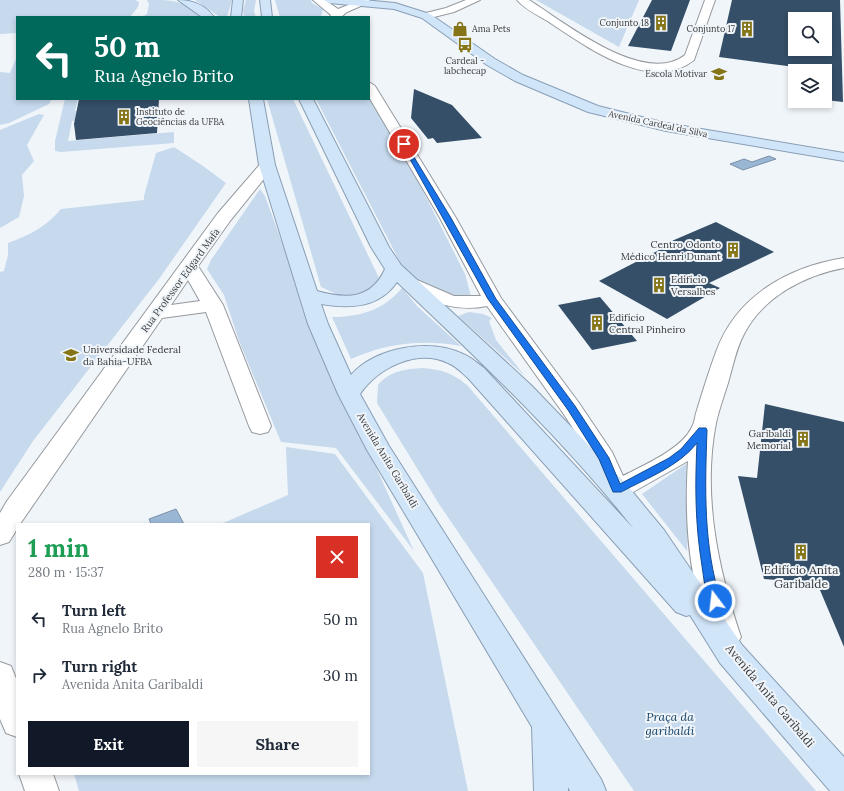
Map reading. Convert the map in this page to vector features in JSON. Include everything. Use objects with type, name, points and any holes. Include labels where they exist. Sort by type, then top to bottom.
[{"type":"main road","points":[[183,0],[195,6],[208,16]]},
{"type":"main road","points":[[236,16],[238,0]]},
{"type":"main road","points":[[265,0],[267,16]]},
{"type":"main road","name":"Avenida Cardeal da Silva","points":[[329,0],[344,0],[395,6],[426,16],[491,62],[519,78],[593,108],[666,127],[844,157]]},
{"type":"main road","name":"Avenida Anita Garibaldi","points":[[256,100],[268,165],[318,324],[349,394],[379,450],[429,529],[548,727],[589,791]]},
{"type":"main road","name":"Avenida Anita Garibaldi","points":[[306,100],[380,247],[394,268],[524,391],[617,490],[655,537],[731,654],[844,782]]},
{"type":"main road","points":[[309,294],[334,301],[347,302],[365,299],[378,294],[387,285],[394,268]]},
{"type":"main road","points":[[349,394],[358,380],[370,369],[392,359],[408,354],[426,352],[441,354],[455,358],[464,364],[476,373],[731,654]]},
{"type":"main road","points":[[548,727],[551,791]]},
{"type":"street","points":[[318,0],[330,7],[336,16],[348,8],[365,2]]},
{"type":"street","points":[[426,16],[450,10],[475,0]]},
{"type":"street","points":[[522,0],[616,57],[640,65],[662,67],[678,65],[686,62],[690,57],[710,0]]},
{"type":"street","name":"Avenida Anita Garibaldi","points":[[370,88],[448,218],[492,299],[571,408],[604,458],[617,490]]},
{"type":"street","name":"Rua Professor Edgard Mafa","points":[[0,535],[16,508],[190,267],[224,217],[268,165]]},
{"type":"street","points":[[731,654],[711,588],[703,542],[700,497],[703,430],[726,351],[737,328],[755,306],[776,288],[796,276],[826,265],[844,263]]},
{"type":"street","points":[[190,267],[213,305],[260,426]]},
{"type":"street","name":"Avenida Anita Garibaldi","points":[[410,283],[454,302],[466,304],[492,299]]},
{"type":"street","points":[[156,313],[213,305]]},
{"type":"street","points":[[617,490],[685,452],[703,430]]},
{"type":"street","points":[[0,676],[16,719]]},
{"type":"street","points":[[36,775],[42,791]]},
{"type":"green space","points":[[0,0],[135,0],[139,2],[138,7],[131,16],[16,16],[16,33],[0,34]]},
{"type":"green space","points":[[147,0],[178,2],[196,11],[202,16],[144,16],[147,14],[149,4]]},
{"type":"green space","points":[[195,0],[232,0],[227,16],[219,16]]},
{"type":"green space","points":[[246,0],[256,0],[254,11],[256,16],[244,16],[243,11]]},
{"type":"green space","points":[[275,0],[311,0],[312,3],[323,9],[321,16],[280,16]]},
{"type":"green space","points":[[536,0],[639,0],[619,47]]},
{"type":"green space","points":[[16,58],[16,100],[51,100],[49,104],[9,123],[0,125],[0,72],[10,73]]},
{"type":"green space","points":[[370,96],[390,126],[465,274],[471,296],[452,301],[431,294],[403,268],[317,100],[370,100]]},
{"type":"green space","points":[[65,100],[78,100],[75,111],[91,110],[88,119],[72,121],[68,141],[174,132],[174,143],[61,152],[55,151],[55,141]]},
{"type":"green space","points":[[267,100],[293,100],[379,278],[371,292],[356,296],[341,295],[321,287]]},
{"type":"green space","points":[[39,114],[44,115],[27,145],[34,161],[22,175],[24,196],[19,217],[0,228],[0,130]]},
{"type":"green space","points":[[174,147],[226,183],[159,279],[33,441],[0,492],[0,272],[4,271],[8,255],[8,243],[37,230],[61,209],[144,200],[156,153]]},
{"type":"green space","points":[[260,189],[265,196],[313,329],[414,551],[336,448],[281,442],[239,341],[224,295],[207,269],[211,260]]},
{"type":"green space","points":[[402,288],[417,306],[461,346],[433,343],[405,344],[378,349],[351,359],[332,317],[352,316],[371,311],[387,302]]},
{"type":"green space","points":[[469,312],[483,314],[492,318],[489,321],[496,340],[525,376],[458,316]]},
{"type":"green space","name":"Praça da garibaldi","points":[[423,368],[446,372],[467,385],[816,791],[634,791],[439,504],[377,403],[378,385],[383,380],[398,372]]},
{"type":"green space","points":[[286,447],[335,454],[423,573],[468,791],[79,791],[74,775],[370,775],[370,523],[223,523],[288,495]]},
{"type":"green space","points":[[692,460],[687,551],[642,494]]},
{"type":"shaded area","points":[[769,156],[776,159],[743,170],[730,164],[744,159],[752,162]]},
{"type":"shaded area","points":[[176,509],[183,523],[151,523],[149,519]]},
{"type":"building","name":"Conjunto 18","points":[[652,0],[690,0],[671,51],[628,46]]},
{"type":"building","points":[[732,0],[840,0],[843,102],[832,101],[832,64],[788,64],[788,66],[719,57]]},
{"type":"building","points":[[414,89],[452,105],[482,138],[437,143],[433,138],[428,139],[411,118]]},
{"type":"building","name":"Instituto de Geociências da UFBA","points":[[79,100],[159,100],[157,133],[76,140],[74,124]]},
{"type":"building","points":[[716,222],[774,252],[709,283],[720,288],[667,319],[599,281],[663,248],[660,246]]},
{"type":"building","name":"Edifício Central Pinheiro","points":[[600,297],[637,341],[592,350],[558,305]]},
{"type":"building","points":[[765,404],[844,422],[844,647],[817,583],[764,579],[738,476],[757,478]]},
{"type":"place","name":"Conjunto 18","points":[[661,23]]},
{"type":"place","name":"Ama Pets","points":[[460,29]]},
{"type":"place","name":"Conjunto 17","points":[[747,29]]},
{"type":"place","name":"Cardeal - labchecap","points":[[465,45]]},
{"type":"place","name":"Escola Motivar","points":[[719,74]]},
{"type":"place","name":"Instituto de Geociências da UFBA","points":[[124,117]]},
{"type":"place","name":"Centro Odonto Médico Henri Dunant","points":[[733,250]]},
{"type":"place","name":"Edifício Versalhes","points":[[659,285]]},
{"type":"place","name":"Edifício Central Pinheiro","points":[[597,323]]},
{"type":"place","name":"Universidade Federal da Bahia-UFBA","points":[[71,355]]},
{"type":"place","name":"Garibaldi Memorial","points":[[803,439]]},
{"type":"place","name":"Edifício Anita Garibalde","points":[[801,552]]},
{"type":"route","points":[[404,144],[448,218],[492,299],[571,408],[604,458],[617,490],[685,452],[703,430],[700,465],[700,497],[703,542],[711,588],[715,601]]}]
